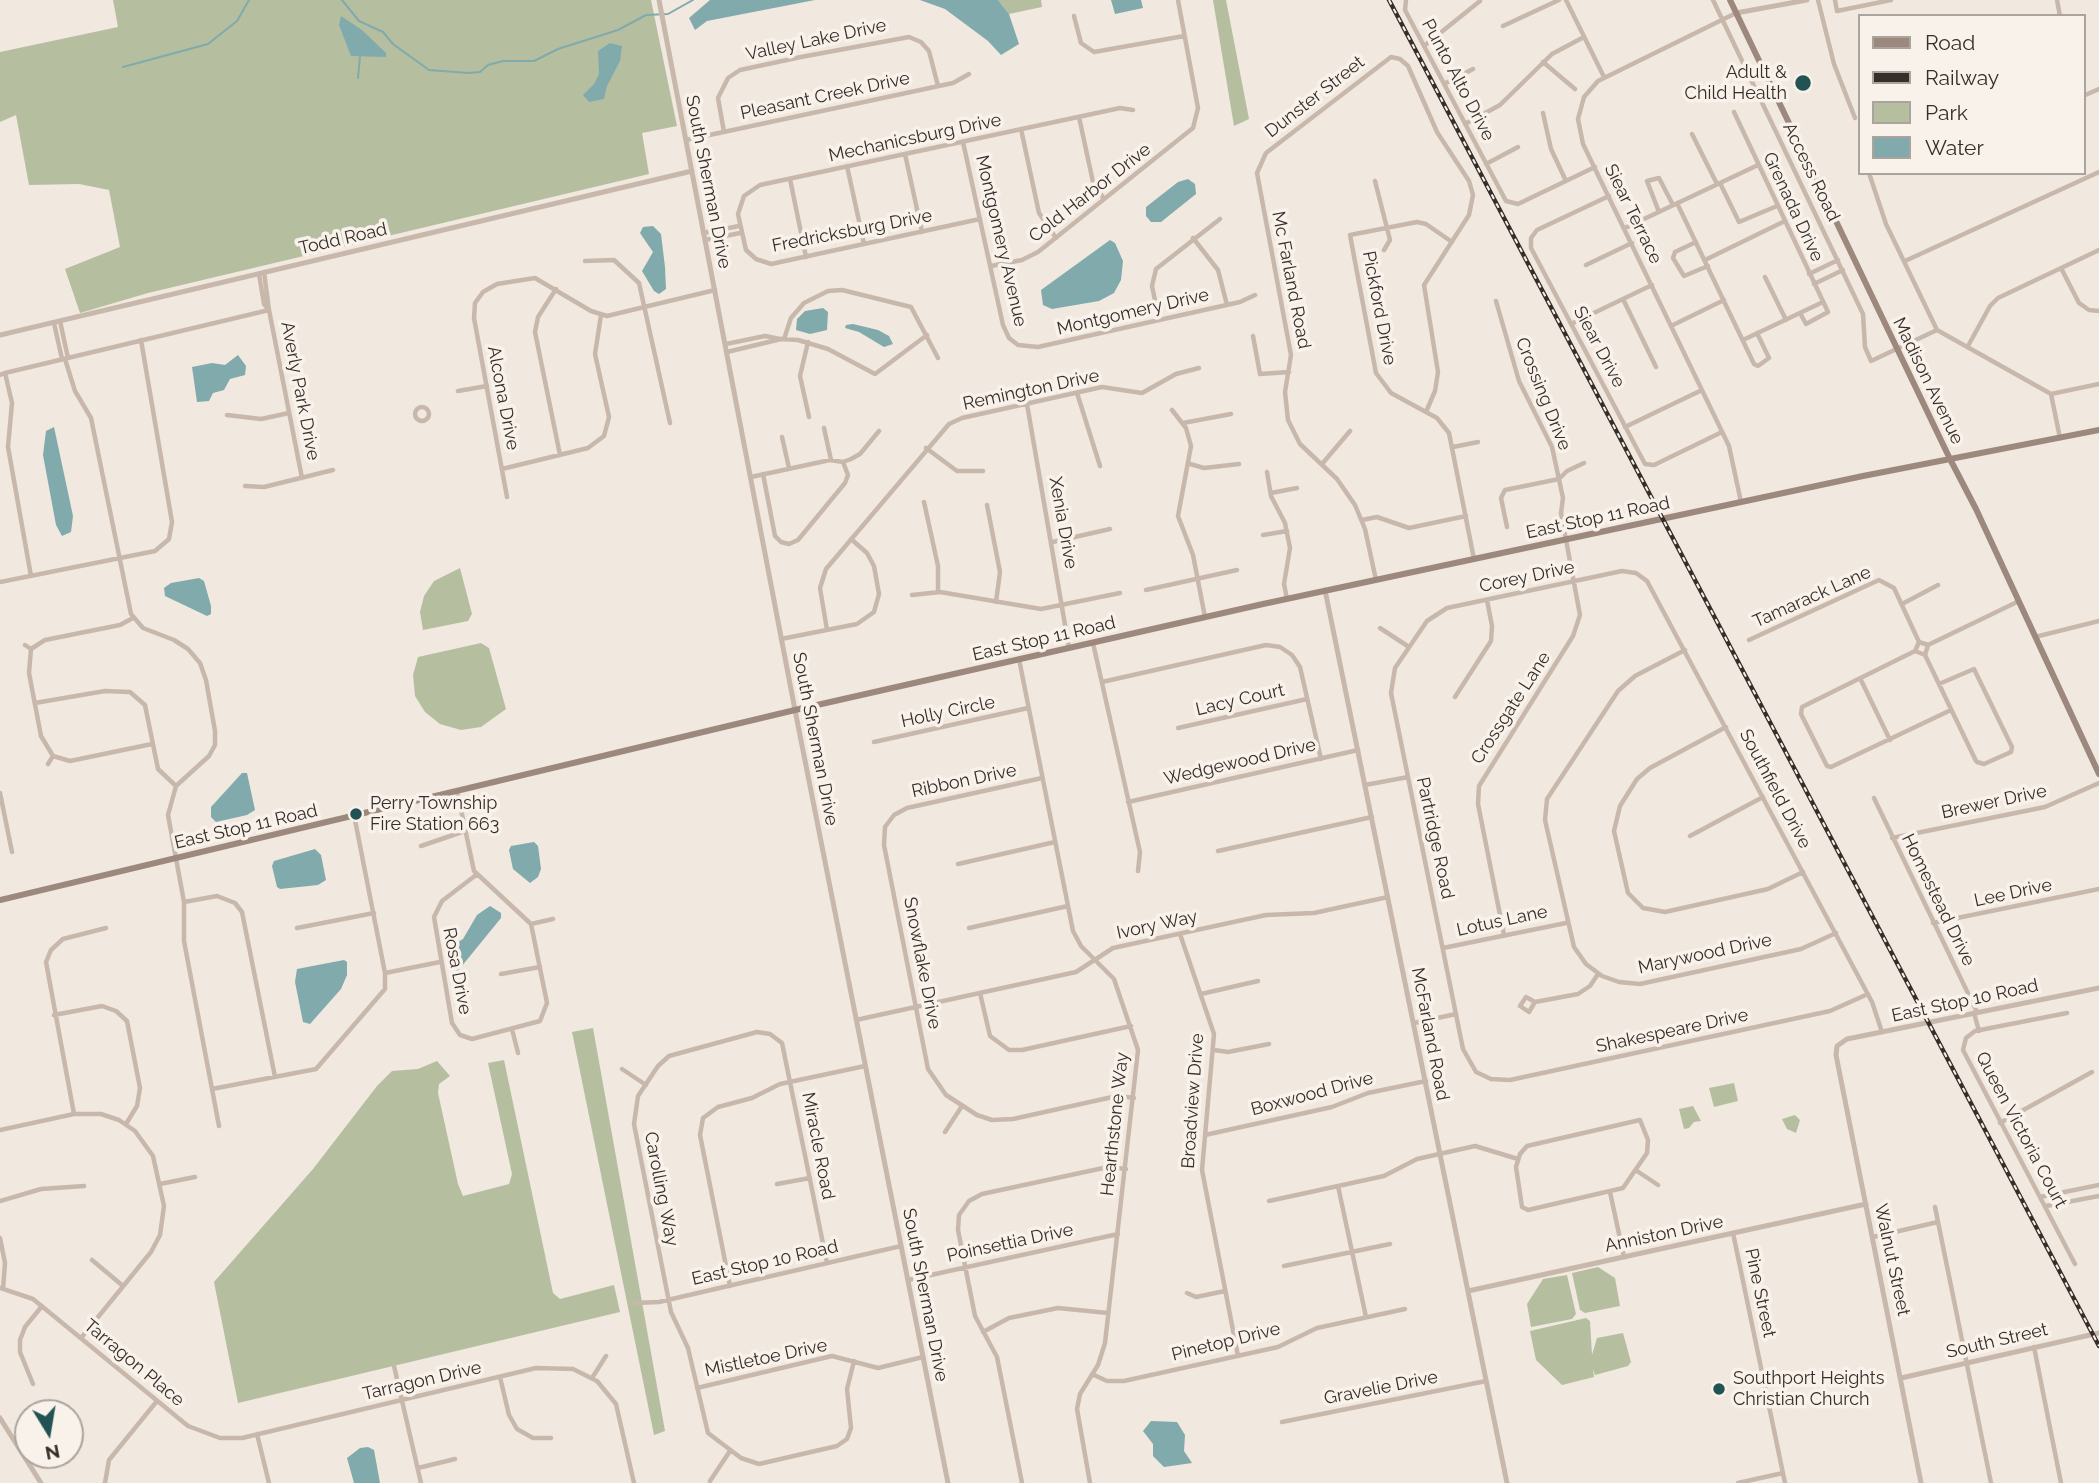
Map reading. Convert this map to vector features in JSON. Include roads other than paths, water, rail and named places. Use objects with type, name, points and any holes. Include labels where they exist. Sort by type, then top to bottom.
[{"type":"main road","name":"Madison Avenue","points":[[1730,0],[1976,509],[2099,774]]},
{"type":"main road","name":"East Stop 11 Road","points":[[0,900],[795,710],[1325,590],[2099,430]]},
{"type":"street","name":"South Sherman Drive","points":[[659,0],[781,639],[948,1483]]},
{"type":"street","points":[[1074,16],[1081,43],[1094,52],[1184,36],[1178,0]]},
{"type":"street","name":"Punto Alto Drive","points":[[1405,0],[1405,8],[1424,46],[1510,204],[1517,204],[1566,181]]},
{"type":"street","points":[[1503,26],[1559,0]]},
{"type":"street","points":[[1566,0],[1604,77]]},
{"type":"street","name":"Access Road","points":[[1713,0],[1864,316],[1864,344],[1871,361],[1897,349]]},
{"type":"street","points":[[1736,13],[1807,0]]},
{"type":"street","points":[[1818,0],[1834,64],[1855,118]]},
{"type":"street","points":[[1835,0],[1837,11],[1891,0]]},
{"type":"street","points":[[1424,46],[1480,1]]},
{"type":"street","name":"Siear Terrace","points":[[1736,13],[1604,77],[1588,91],[1579,115],[1580,136],[1729,446],[1741,502]]},
{"type":"street","name":"Cold Harbor Drive","points":[[991,265],[1027,258],[1186,135],[1195,124],[1198,108],[1184,36]]},
{"type":"street","name":"Valley Lake Drive","points":[[724,132],[718,100],[720,88],[740,70],[909,37],[928,49],[938,86]]},
{"type":"street","points":[[1465,124],[1500,105],[1554,52],[1584,37]]},
{"type":"street","name":"Dunster Street","points":[[1258,167],[1266,153],[1334,99],[1386,59],[1397,58],[1408,66],[1437,132],[1471,187],[1472,207],[1452,242]]},
{"type":"street","points":[[1543,62],[1575,89]]},
{"type":"street","points":[[1444,84],[1473,69]]},
{"type":"street","name":"Pleasant Creek Drive","points":[[686,140],[938,86],[969,74]]},
{"type":"street","name":"Mechanicsburg Drive","points":[[740,233],[738,208],[746,194],[760,185],[1120,108],[1133,110]]},
{"type":"street","name":"Grenada Drive","points":[[1734,112],[1828,313],[1806,324],[1800,313]]},
{"type":"street","points":[[1543,113],[1549,145],[1566,181],[1595,167]]},
{"type":"street","points":[[1079,117],[1093,182],[1104,200]]},
{"type":"street","points":[[1021,129],[1040,215],[1056,238]]},
{"type":"street","points":[[1692,134],[1739,222],[1777,206]]},
{"type":"street","name":"Montgomery Avenue","points":[[963,142],[1003,328],[1016,344]]},
{"type":"street","name":"Punto Alto Drive","points":[[1486,164],[1518,147]]},
{"type":"street","points":[[905,154],[922,232]]},
{"type":"street","points":[[1625,228],[1758,164]]},
{"type":"street","points":[[847,166],[864,244]]},
{"type":"street","name":"Mc Farland Road","points":[[1258,167],[1258,181],[1291,355],[1285,398],[1288,420],[1301,445],[1348,492],[1362,520],[1376,580]]},
{"type":"street","name":"Todd Road","points":[[0,335],[692,171]]},
{"type":"street","points":[[1905,261],[2099,172]]},
{"type":"street","points":[[1870,175],[1886,224],[1937,330],[2051,394],[2099,384]]},
{"type":"street","points":[[1660,212],[1647,180],[1658,178],[1675,204],[1755,365],[1760,366],[1769,359],[1757,333]]},
{"type":"street","points":[[790,179],[806,257]]},
{"type":"street","points":[[1375,181],[1390,241],[1384,250]]},
{"type":"street","name":"Siear Drive","points":[[1609,196],[1537,230],[1531,238],[1531,248],[1644,463],[1649,466],[1722,432]]},
{"type":"street","name":"Fredricksburg Drive","points":[[740,233],[747,251],[764,262],[806,257],[980,219]]},
{"type":"street","points":[[1159,320],[1152,290],[1154,275],[1161,263],[1220,219]]},
{"type":"street","points":[[1704,260],[1785,221]]},
{"type":"street","points":[[1385,228],[1423,223],[1452,242],[1423,288],[1438,372],[1435,391],[1426,412]]},
{"type":"street","points":[[704,233],[739,226]]},
{"type":"street","name":"Pickford Drive","points":[[1385,228],[1350,235],[1378,377],[1391,393],[1443,424],[1453,447],[1474,559]]},
{"type":"street","points":[[705,240],[740,233]]},
{"type":"street","points":[[1193,238],[1219,272],[1227,305]]},
{"type":"street","points":[[1696,242],[1673,254],[1681,274],[1687,276],[1708,266]]},
{"type":"street","points":[[1586,265],[1632,243]]},
{"type":"street","points":[[1968,346],[1997,299],[2099,250]]},
{"type":"street","points":[[585,261],[605,258],[621,264],[639,283],[670,423]]},
{"type":"street","points":[[1810,274],[1838,260]]},
{"type":"street","points":[[2062,268],[2077,301],[2089,310],[2099,311]]},
{"type":"street","points":[[1814,284],[1843,270]]},
{"type":"street","name":"Averly Park Drive","points":[[261,273],[264,304],[269,310],[302,478]]},
{"type":"street","points":[[1765,277],[1786,320]]},
{"type":"street","name":"Alcona Drive","points":[[508,496],[474,318],[475,305],[488,288],[523,278],[540,279],[556,289]]},
{"type":"street","points":[[1571,324],[1652,285]]},
{"type":"street","points":[[560,455],[535,332],[538,317],[556,289],[601,315],[715,290]]},
{"type":"street","points":[[782,339],[790,320],[800,307],[822,293],[841,289],[911,307],[938,358]]},
{"type":"street","name":"Montgomery Drive","points":[[1016,344],[1036,348],[1227,305],[1255,295]]},
{"type":"street","points":[[1623,299],[1656,367]]},
{"type":"street","name":"Crossing Drive","points":[[1496,300],[1517,375],[1551,444],[1564,500],[1561,513],[1565,539]]},
{"type":"street","points":[[1671,326],[1724,300]]},
{"type":"street","points":[[1743,340],[1823,302]]},
{"type":"street","points":[[31,576],[9,459],[12,403],[3,374],[269,310]]},
{"type":"street","points":[[502,468],[588,448],[601,439],[609,420],[595,355],[601,315]]},
{"type":"street","points":[[57,322],[75,391],[91,418],[118,559],[133,618],[145,629],[186,647],[197,659],[205,676],[216,733],[215,745],[209,756],[176,786],[169,809],[184,902],[184,941],[219,1126]]},
{"type":"street","points":[[1897,349],[1937,330]]},
{"type":"street","points":[[726,348],[782,339],[808,342],[876,374],[927,335]]},
{"type":"street","points":[[1253,336],[1260,374],[1289,372]]},
{"type":"street","points":[[0,582],[155,551],[169,539],[172,530],[141,340]]},
{"type":"street","points":[[808,342],[800,376],[809,417]]},
{"type":"street","name":"Remington Drive","points":[[827,630],[820,595],[822,578],[926,448],[954,421],[1102,387],[1142,393],[1176,374],[1199,369]]},
{"type":"street","points":[[458,391],[486,386]]},
{"type":"street","points":[[1625,427],[1702,390]]},
{"type":"street","points":[[1077,393],[1100,466]]},
{"type":"street","points":[[2051,394],[2060,438]]},
{"type":"street","name":"Xenia Drive","points":[[1027,404],[1053,542],[1069,648]]},
{"type":"street","points":[[1172,410],[1183,423],[1191,446],[1190,464],[1178,516],[1193,555],[1205,617]]},
{"type":"street","points":[[227,415],[261,419],[289,413]]},
{"type":"street","points":[[1183,423],[1231,414]]},
{"type":"street","points":[[824,428],[831,460]]},
{"type":"street","points":[[751,477],[831,460],[843,462],[860,454],[879,431]]},
{"type":"street","points":[[1322,464],[1350,431]]},
{"type":"street","points":[[782,437],[789,468]]},
{"type":"street","points":[[1453,447],[1478,442]]},
{"type":"street","points":[[926,448],[957,471],[983,471]]},
{"type":"street","points":[[763,474],[775,536],[786,544],[798,540],[845,483],[848,475],[843,462]]},
{"type":"street","points":[[1507,527],[1501,498],[1503,492],[1559,479],[1567,471],[1584,463]]},
{"type":"street","points":[[1190,464],[1204,468],[1239,464]]},
{"type":"street","points":[[244,486],[264,487],[333,470]]},
{"type":"street","points":[[1267,472],[1271,493],[1287,531],[1290,548],[1284,584],[1287,599]]},
{"type":"street","points":[[1271,493],[1297,488]]},
{"type":"street","points":[[924,502],[938,566],[938,592]]},
{"type":"street","points":[[987,505],[1000,572],[996,602]]},
{"type":"street","points":[[1362,520],[1377,517],[1409,528],[1466,516]]},
{"type":"street","points":[[1053,542],[1110,529]]},
{"type":"street","points":[[1263,535],[1287,531]]},
{"type":"street","points":[[781,639],[867,619],[877,607],[878,588],[869,556],[851,539]]},
{"type":"street","name":"Crossgate Lane","points":[[1504,935],[1478,792],[1482,778],[1576,633],[1580,610],[1565,539]]},
{"type":"street","points":[[1146,590],[1237,570]]},
{"type":"street","name":"Corey Drive","points":[[1433,615],[1447,608],[1629,571]]},
{"type":"street","name":"Southfield Drive","points":[[1629,571],[1651,584],[1868,994],[1882,1032]]},
{"type":"street","name":"Tamarack Lane","points":[[1749,640],[1873,581],[1886,582],[1894,588],[1902,604]]},
{"type":"street","points":[[1938,585],[1902,604],[1919,642],[1928,645],[2017,602]]},
{"type":"street","name":"McFarland Road","points":[[1325,590],[1441,1154],[1505,1483]]},
{"type":"street","points":[[912,595],[938,592],[1041,609],[1120,593]]},
{"type":"street","points":[[1455,697],[1491,641],[1492,626],[1487,600]]},
{"type":"street","name":"Partridge Road","points":[[1433,615],[1395,668],[1390,686],[1465,1055],[1480,1074]]},
{"type":"street","points":[[30,649],[45,640],[120,625],[133,618]]},
{"type":"street","points":[[2034,637],[2099,621]]},
{"type":"street","points":[[1380,628],[1409,647]]},
{"type":"street","points":[[1919,642],[1915,651],[1801,708],[1829,767],[1951,710]]},
{"type":"street","points":[[1093,643],[1140,855],[1138,871]]},
{"type":"street","points":[[25,645],[30,649]]},
{"type":"street","points":[[1102,682],[1272,645],[1286,650],[1297,661],[1321,758]]},
{"type":"street","points":[[1925,655],[1928,645]]},
{"type":"street","points":[[30,649],[28,666],[41,736],[53,756],[70,761],[152,744]]},
{"type":"street","points":[[1535,1002],[1582,992],[1598,974],[1576,951],[1566,923],[1545,818],[1548,797],[1618,691],[1635,676],[1685,650]]},
{"type":"street","points":[[1915,651],[1925,655],[1951,710],[1979,764],[2013,748],[1975,670],[1971,668],[1939,684]]},
{"type":"street","name":"Hearthstone Way","points":[[1018,659],[1076,938],[1114,979],[1139,1056],[1103,1353],[1079,1396],[1076,1413],[1090,1483]]},
{"type":"street","points":[[1860,678],[1889,740]]},
{"type":"street","points":[[35,703],[113,690],[130,692],[145,705],[159,771],[176,786]]},
{"type":"street","name":"Lacy Court","points":[[1178,728],[1307,699]]},
{"type":"street","name":"Holly Circle","points":[[874,742],[1028,708]]},
{"type":"street","points":[[1726,727],[1648,769],[1637,779],[1618,810],[1615,833],[1626,888],[1638,904],[1653,911],[1667,911],[1768,889],[1803,873]]},
{"type":"street","name":"Wedgewood Drive","points":[[1128,802],[1358,750]]},
{"type":"street","points":[[48,764],[53,756]]},
{"type":"street","points":[[1365,785],[1408,777]]},
{"type":"street","name":"Ribbon Drive","points":[[894,815],[906,808],[1042,778]]},
{"type":"street","name":"Brewer Drive","points":[[1892,838],[2045,807],[2099,783]]},
{"type":"street","points":[[457,791],[476,875],[531,924],[547,1003],[545,1015],[533,1024],[512,1029],[518,1053]]},
{"type":"street","points":[[0,793],[3,820],[12,852]]},
{"type":"street","points":[[1690,836],[1763,797]]},
{"type":"street","name":"Homestead Drive","points":[[1874,798],[1976,1012]]},
{"type":"street","points":[[212,1089],[316,1069],[324,1063],[385,989],[385,973],[354,815]]},
{"type":"street","name":"Snowflake Drive","points":[[894,815],[885,827],[884,844],[932,1077],[941,1090],[962,1106]]},
{"type":"street","points":[[1218,850],[1372,817]]},
{"type":"street","points":[[421,846],[465,831]]},
{"type":"street","points":[[958,864],[1055,842]]},
{"type":"street","name":"Rosa Drive","points":[[476,875],[442,901],[436,910],[434,927],[455,1031],[472,1038],[512,1029]]},
{"type":"street","name":"Lee Drive","points":[[1933,923],[2099,889]]},
{"type":"street","points":[[184,902],[217,896],[235,903],[242,912],[275,1077]]},
{"type":"street","name":"Ivory Way","points":[[856,1020],[1076,972],[1112,949],[1264,915],[1314,913],[1388,897]]},
{"type":"street","points":[[969,928],[1068,906]]},
{"type":"street","points":[[297,928],[373,913]]},
{"type":"street","points":[[531,924],[553,919]]},
{"type":"street","name":"Lotus Lane","points":[[1443,948],[1566,923]]},
{"type":"street","points":[[74,1114],[46,968],[51,950],[63,939],[106,928]]},
{"type":"street","name":"Marywood Drive","points":[[1598,974],[1619,982],[1644,983],[1799,949],[1836,933]]},
{"type":"street","name":"Broadview Drive","points":[[1180,934],[1214,1030],[1202,1176],[1238,1356]]},
{"type":"street","points":[[385,973],[440,962]]},
{"type":"street","points":[[501,974],[540,967]]},
{"type":"street","points":[[1201,994],[1258,981]]},
{"type":"street","name":"East Stop 10 Road","points":[[1838,1044],[1847,1038],[2099,988]]},
{"type":"street","points":[[980,993],[990,1036],[999,1045],[1016,1051],[1131,1026]]},
{"type":"street","name":"Shakespeare Drive","points":[[1480,1074],[1495,1080],[1510,1080],[1830,1010],[1868,994]]},
{"type":"street","points":[[54,1015],[102,1006],[116,1010],[127,1021],[140,1088],[137,1106],[126,1124]]},
{"type":"street","name":"Queen Victoria Court","points":[[1976,1012],[1979,1031],[1968,1037],[1964,1052],[2075,1264]]},
{"type":"street","points":[[1979,1031],[2067,1013]]},
{"type":"street","points":[[1414,1023],[1456,1014]]},
{"type":"street","name":"Miracle Road","points":[[646,1084],[664,1060],[680,1051],[757,1032],[776,1037],[785,1048],[827,1263]]},
{"type":"street","points":[[1214,1050],[1228,1052],[1269,1044]]},
{"type":"street","name":"Walnut Street","points":[[1838,1044],[1836,1055],[1921,1483]]},
{"type":"street","points":[[730,1286],[700,1134],[706,1115],[718,1107],[749,1099],[791,1082],[865,1066]]},
{"type":"street","points":[[622,1069],[646,1084]]},
{"type":"street","points":[[2000,1123],[2092,1073]]},
{"type":"street","name":"Boxwood Drive","points":[[1205,1135],[1332,1107],[1368,1093],[1426,1081]]},
{"type":"street","name":"Carolling Way","points":[[646,1084],[636,1102],[634,1124],[668,1300],[673,1318],[688,1348],[707,1431],[730,1451]]},
{"type":"street","points":[[944,1132],[962,1106],[983,1117],[1004,1120],[1117,1096],[1134,1098]]},
{"type":"street","points":[[0,1130],[74,1114],[101,1114],[126,1124],[149,1149],[160,1184],[164,1211],[160,1235],[151,1252],[81,1338]]},
{"type":"street","points":[[1641,1121],[1648,1147],[1637,1171],[1623,1188],[1525,1209],[1515,1175],[1518,1159],[1525,1147],[1535,1142],[1641,1121]]},
{"type":"street","points":[[1269,1201],[1384,1176],[1417,1159],[1477,1146],[1518,1159]]},
{"type":"street","points":[[1022,1483],[997,1360],[975,1316],[958,1228],[962,1209],[970,1200],[982,1194],[1108,1167],[1126,1170]]},
{"type":"street","points":[[1637,1171],[1658,1185]]},
{"type":"street","points":[[160,1184],[195,1177]]},
{"type":"street","points":[[777,1184],[810,1178]]},
{"type":"street","points":[[2040,1197],[2099,1185]]},
{"type":"street","points":[[0,1201],[41,1189],[84,1186]]},
{"type":"street","points":[[1338,1186],[1366,1317]]},
{"type":"street","points":[[1610,1192],[1624,1257]]},
{"type":"street","points":[[2046,1206],[2099,1196]]},
{"type":"street","name":"Anniston Drive","points":[[1468,1291],[1866,1204]]},
{"type":"street","points":[[1935,1207],[1991,1483]]},
{"type":"street","points":[[1873,1237],[1938,1222]]},
{"type":"street","name":"Pine Street","points":[[1733,1233],[1785,1483]]},
{"type":"street","name":"Poinsettia Drive","points":[[908,1280],[1118,1234]]},
{"type":"street","points":[[0,1238],[5,1263],[2,1289]]},
{"type":"street","points":[[1284,1266],[1390,1244]]},
{"type":"street","name":"East Stop 10 Road","points":[[635,1303],[668,1300],[901,1246]]},
{"type":"street","points":[[92,1260],[123,1286]]},
{"type":"street","name":"Tarragon Place","points":[[2,1289],[25,1295],[42,1306],[190,1427],[210,1437],[234,1439],[257,1434]]},
{"type":"street","points":[[1187,1293],[1196,1297],[1225,1291]]},
{"type":"street","points":[[33,1384],[20,1342],[23,1330],[42,1306]]},
{"type":"street","points":[[983,1332],[1009,1318],[1058,1308],[1108,1313]]},
{"type":"street","name":"Pinetop Drive","points":[[1092,1374],[1107,1381],[1122,1382],[1278,1347],[1317,1328],[1405,1309]]},
{"type":"street","name":"South Street","points":[[1901,1378],[2099,1333]]},
{"type":"street","points":[[2034,1347],[2061,1483]]},
{"type":"street","points":[[606,1356],[592,1378],[608,1392],[619,1412],[634,1483]]},
{"type":"street","name":"Mistletoe Drive","points":[[696,1388],[832,1356],[878,1368],[923,1357]]},
{"type":"street","points":[[710,1481],[730,1451],[744,1460],[765,1464],[841,1444],[851,1426],[847,1389],[855,1361]]},
{"type":"street","points":[[394,1366],[421,1483]]},
{"type":"street","name":"Tarragon Drive","points":[[257,1434],[554,1366],[573,1369],[592,1378]]},
{"type":"street","points":[[500,1377],[510,1416],[517,1429],[531,1437],[551,1438]]},
{"type":"street","name":"Gravelie Drive","points":[[1282,1422],[1486,1381]]},
{"type":"street","points":[[105,1483],[109,1460],[157,1401]]},
{"type":"street","points":[[0,1418],[41,1483]]},
{"type":"street","points":[[257,1434],[268,1483]]},
{"type":"street","points":[[418,1468],[456,1459]]},
{"type":"street","points":[[1738,1483],[1783,1473]]},
{"type":"water","points":[[710,0],[815,0],[707,21],[695,30],[689,18]]},
{"type":"water","points":[[920,0],[998,0],[1009,14],[1019,44],[1001,55],[988,41],[945,9]]},
{"type":"water","points":[[1111,0],[1141,0],[1143,8],[1115,14]]},
{"type":"water","points":[[341,16],[362,30],[386,53],[386,57],[351,56],[339,25]]},
{"type":"water","points":[[610,43],[622,46],[620,61],[607,86],[604,99],[589,102],[583,95],[599,74],[598,51]]},
{"type":"water","points":[[1188,179],[1195,184],[1196,194],[1161,222],[1151,222],[1146,216],[1146,207],[1178,182]]},
{"type":"water","points":[[653,226],[661,234],[665,267],[666,289],[659,294],[654,291],[642,271],[653,252],[640,233],[643,227]]},
{"type":"water","points":[[1110,240],[1115,243],[1123,261],[1121,280],[1114,293],[1099,301],[1052,309],[1043,305],[1041,290]]},
{"type":"water","points":[[823,308],[828,312],[827,330],[810,334],[796,330],[797,319],[805,311]]},
{"type":"water","points":[[846,325],[878,330],[889,336],[893,344],[884,347],[859,332],[845,328]]},
{"type":"water","points":[[238,355],[246,366],[245,375],[230,379],[224,390],[213,393],[209,401],[197,402],[192,367],[212,363],[225,365]]},
{"type":"water","points":[[54,427],[73,516],[71,532],[62,536],[56,525],[43,455],[46,431]]},
{"type":"water","points":[[199,578],[204,581],[211,606],[211,614],[207,616],[165,596],[164,588],[171,583]]},
{"type":"water","points":[[242,773],[247,773],[255,810],[247,815],[216,822],[211,817],[211,807]]},
{"type":"water","points":[[534,842],[538,846],[541,869],[538,877],[530,883],[513,869],[509,850],[511,846]]},
{"type":"water","points":[[315,849],[321,855],[326,880],[318,885],[280,889],[277,887],[272,866],[274,861]]},
{"type":"water","points":[[490,906],[501,913],[501,918],[457,972],[452,960],[452,946],[463,939],[477,915]]},
{"type":"water","points":[[344,960],[347,962],[347,975],[341,989],[310,1024],[303,1022],[295,982],[297,969]]},
{"type":"water","points":[[1151,1421],[1177,1422],[1185,1435],[1184,1451],[1192,1463],[1164,1467],[1153,1456],[1153,1444],[1143,1431]]},
{"type":"water","points":[[368,1447],[374,1450],[380,1483],[354,1483],[347,1458],[360,1448]]},
{"type":"waterway","points":[[123,67],[208,44],[237,21],[249,0]]},
{"type":"waterway","points":[[342,0],[359,21],[383,32],[393,44],[429,70],[469,73],[480,72],[488,65],[503,61],[534,61],[558,49],[618,30],[646,15],[668,14],[693,0]]},
{"type":"waterway","points":[[358,78],[360,57]]},
{"type":"railway","points":[[1389,0],[2099,1346]]},
{"type":"place","name":"Adult & Child Health","points":[[1803,83]]},
{"type":"place","name":"Perry Township Fire Station 663","points":[[356,814]]},
{"type":"place","name":"Southport Heights Christian Church","points":[[1719,1389]]}]
